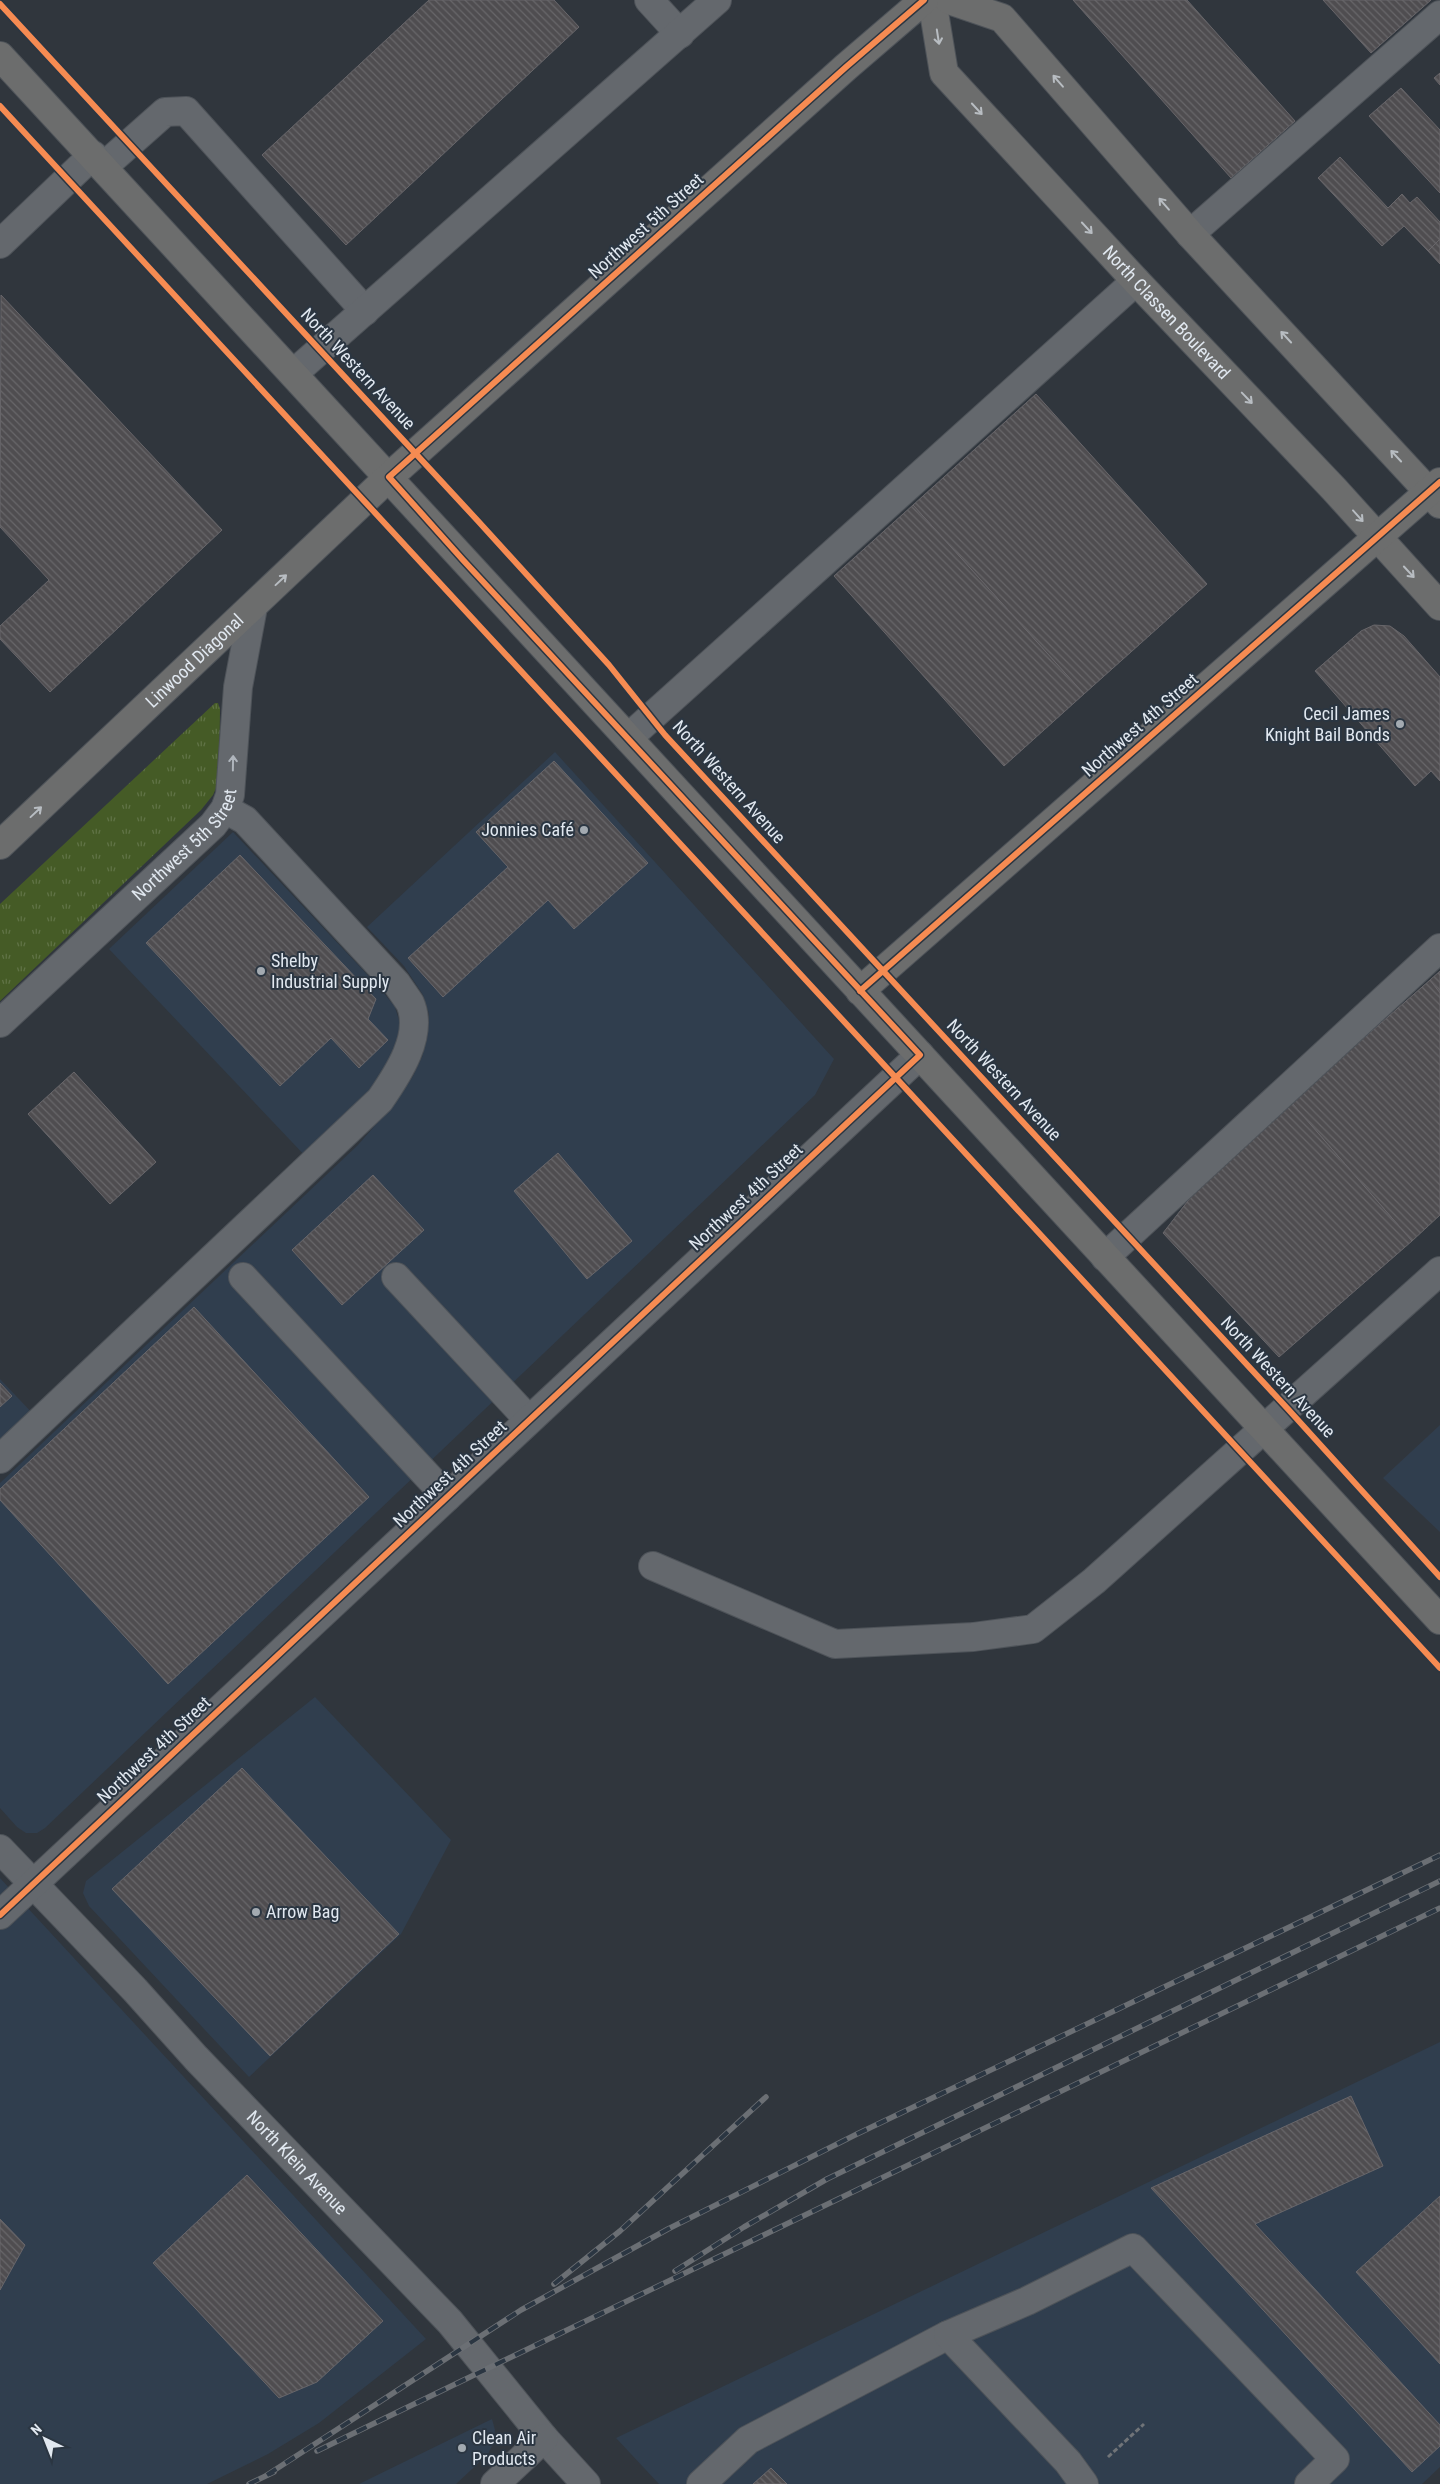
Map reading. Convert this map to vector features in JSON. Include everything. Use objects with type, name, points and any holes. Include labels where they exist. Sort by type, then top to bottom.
[{"type":"main road","name":"Northwest 5th Street","points":[[389,477],[852,62],[924,0]]},
{"type":"main road","name":"North Classen Boulevard","points":[[932,0],[944,73],[1440,606]]},
{"type":"main road","points":[[949,0],[1002,18],[1190,234],[1436,493]]},
{"type":"main road","points":[[0,56],[294,373],[1440,1620]]},
{"type":"main road","name":"Linwood Diagonal","points":[[0,845],[389,477]]},
{"type":"main road","name":"Northwest 4th Street","points":[[860,991],[1377,537],[1436,493]]},
{"type":"street","points":[[649,0],[680,34]]},
{"type":"street","points":[[294,373],[717,0]]},
{"type":"street","points":[[1190,234],[1440,15]]},
{"type":"street","points":[[0,244],[98,161],[165,112],[186,110],[366,311]]},
{"type":"street","points":[[628,738],[1136,281]]},
{"type":"street","name":"Northwest 5th Street","points":[[0,1023],[219,817],[233,773],[238,687],[253,607]]},
{"type":"street","points":[[0,1459],[374,1106],[394,1080],[406,1056],[414,1027],[410,1004],[397,984],[244,820],[219,817]]},
{"type":"street","points":[[1105,1257],[1440,948]]},
{"type":"street","name":"Northwest 4th Street","points":[[0,1915],[920,1055]]},
{"type":"street","points":[[653,1566],[836,1644],[973,1637],[1033,1629],[1094,1582],[1440,1271]]},
{"type":"street","points":[[243,1277],[447,1497]]},
{"type":"street","points":[[396,1277],[529,1420]]},
{"type":"street","name":"North Klein Avenue","points":[[0,1848],[135,1990],[196,2058],[450,2322],[544,2438],[586,2484]]},
{"type":"street","points":[[701,2484],[748,2440],[948,2335],[1027,2301],[1133,2248],[1335,2459],[1309,2484]]},
{"type":"street","points":[[948,2335],[1068,2462],[1083,2482]]},
{"type":"street","points":[[494,2484],[544,2438]]},
{"type":"path","points":[[1083,2482],[1144,2424]]},
{"type":"shaded area","points":[[555,752],[834,1059],[815,1095],[45,1828],[37,1833],[26,1833],[17,1827],[0,1808],[0,1483],[358,1145],[398,1099],[413,1076],[422,1057],[427,1039],[429,1014],[423,995],[404,966],[367,927]]},
{"type":"shaded area","points":[[233,832],[379,987],[395,1007],[402,1030],[387,1077],[309,1160],[109,949]]},
{"type":"shaded area","points":[[0,1379],[35,1416],[0,1448]]},
{"type":"shaded area","points":[[1440,1425],[1440,1532],[1383,1478]]},
{"type":"shaded area","points":[[315,1697],[451,1840],[401,1934],[249,2077],[89,1906],[83,1893],[86,1881]]},
{"type":"shaded area","points":[[0,1878],[426,2339],[319,2423],[268,2454],[207,2484],[0,2484]]},
{"type":"shaded area","points":[[1440,2042],[1440,2467],[1422,2484],[659,2484],[616,2438]]},
{"type":"shaded area","name":"Clean Air Products","points":[[492,2419],[495,2430],[494,2442],[488,2454],[456,2484],[359,2484]]},
{"type":"green space","points":[[215,703],[218,703],[220,709],[219,781],[213,795],[201,810],[0,1001],[0,904]]},
{"type":"building","points":[[429,0],[554,0],[579,27],[346,245],[262,155]]},
{"type":"building","points":[[1073,0],[1187,0],[1295,121],[1231,178]]},
{"type":"building","points":[[1323,0],[1431,0],[1371,53]]},
{"type":"building","points":[[1440,73],[1440,85],[1434,78]]},
{"type":"building","points":[[1401,88],[1440,130],[1440,193],[1369,116]]},
{"type":"building","points":[[1340,157],[1388,208],[1402,194],[1410,203],[1417,197],[1440,222],[1440,239],[1428,251],[1404,226],[1382,246],[1318,178]]},
{"type":"building","points":[[1440,239],[1440,264],[1428,251]]},
{"type":"building","points":[[1,295],[222,530],[50,692],[0,639],[0,626],[49,580],[0,527]]},
{"type":"building","points":[[1036,394],[1207,584],[1084,694],[913,505]]},
{"type":"building","points":[[913,505],[1084,694],[1004,766],[834,576]]},
{"type":"building","name":"Cecil James Knight Bail Bonds","points":[[1374,625],[1390,626],[1404,636],[1440,677],[1440,781],[1431,771],[1415,786],[1315,671],[1361,631]]},
{"type":"building","points":[[554,761],[648,863],[574,929],[548,900],[443,997],[408,958],[508,867],[476,832]]},
{"type":"building","name":"Shelby Industrial Supply","points":[[240,855],[376,999],[368,1019],[388,1040],[359,1068],[331,1038],[280,1086],[146,943]]},
{"type":"building","points":[[1440,971],[1440,993],[1430,980]]},
{"type":"building","points":[[1430,980],[1440,993],[1440,1215],[1412,1241],[1291,1102]]},
{"type":"building","points":[[74,1072],[156,1162],[110,1204],[28,1114]]},
{"type":"building","points":[[1291,1102],[1412,1241],[1279,1357],[1163,1233],[1215,1166]]},
{"type":"building","points":[[558,1153],[632,1241],[587,1279],[514,1191]]},
{"type":"building","points":[[373,1175],[424,1230],[342,1305],[292,1250]]},
{"type":"building","points":[[194,1307],[369,1497],[168,1684],[0,1500],[0,1489]]},
{"type":"building","points":[[0,1383],[12,1396],[0,1407]]},
{"type":"building","name":"Arrow Bag","points":[[242,1768],[399,1934],[270,2056],[112,1889]]},
{"type":"building","points":[[1351,2096],[1383,2166],[1255,2224],[1440,2425],[1440,2446],[1412,2472],[1151,2188]]},
{"type":"building","points":[[247,2175],[383,2321],[317,2382],[279,2398],[153,2263]]},
{"type":"building","points":[[1440,2196],[1440,2364],[1356,2272]]},
{"type":"building","points":[[0,2219],[25,2245],[0,2290]]},
{"type":"building","points":[[771,2468],[787,2484],[753,2484]]},
{"type":"railway","points":[[267,2475],[521,2310],[668,2229],[857,2134],[1440,1855]]},
{"type":"railway","points":[[675,2271],[744,2227],[827,2179],[1440,1881]]},
{"type":"railway","points":[[317,2451],[1440,1908]]},
{"type":"railway","points":[[554,2284],[620,2231],[766,2097]]},
{"type":"railway","points":[[249,2484],[274,2472]]},
{"type":"cycle path","points":[[0,1915],[920,1055],[463,560],[389,477],[846,67],[924,0]]},
{"type":"cycle path","name":"North Western Avenue","points":[[0,4],[478,521],[609,665],[665,735],[1287,1408],[1440,1577]]},
{"type":"cycle path","points":[[0,106],[1440,1668]]},
{"type":"cycle path","points":[[860,991],[1440,482]]},
{"type":"place","name":"Cecil James Knight Bail Bonds","points":[[1400,724]]},
{"type":"place","name":"Jonnies Café","points":[[584,830]]},
{"type":"place","name":"Shelby Industrial Supply","points":[[261,971]]},
{"type":"place","name":"Arrow Bag","points":[[256,1912]]},
{"type":"place","name":"Clean Air Products","points":[[462,2448]]}]
